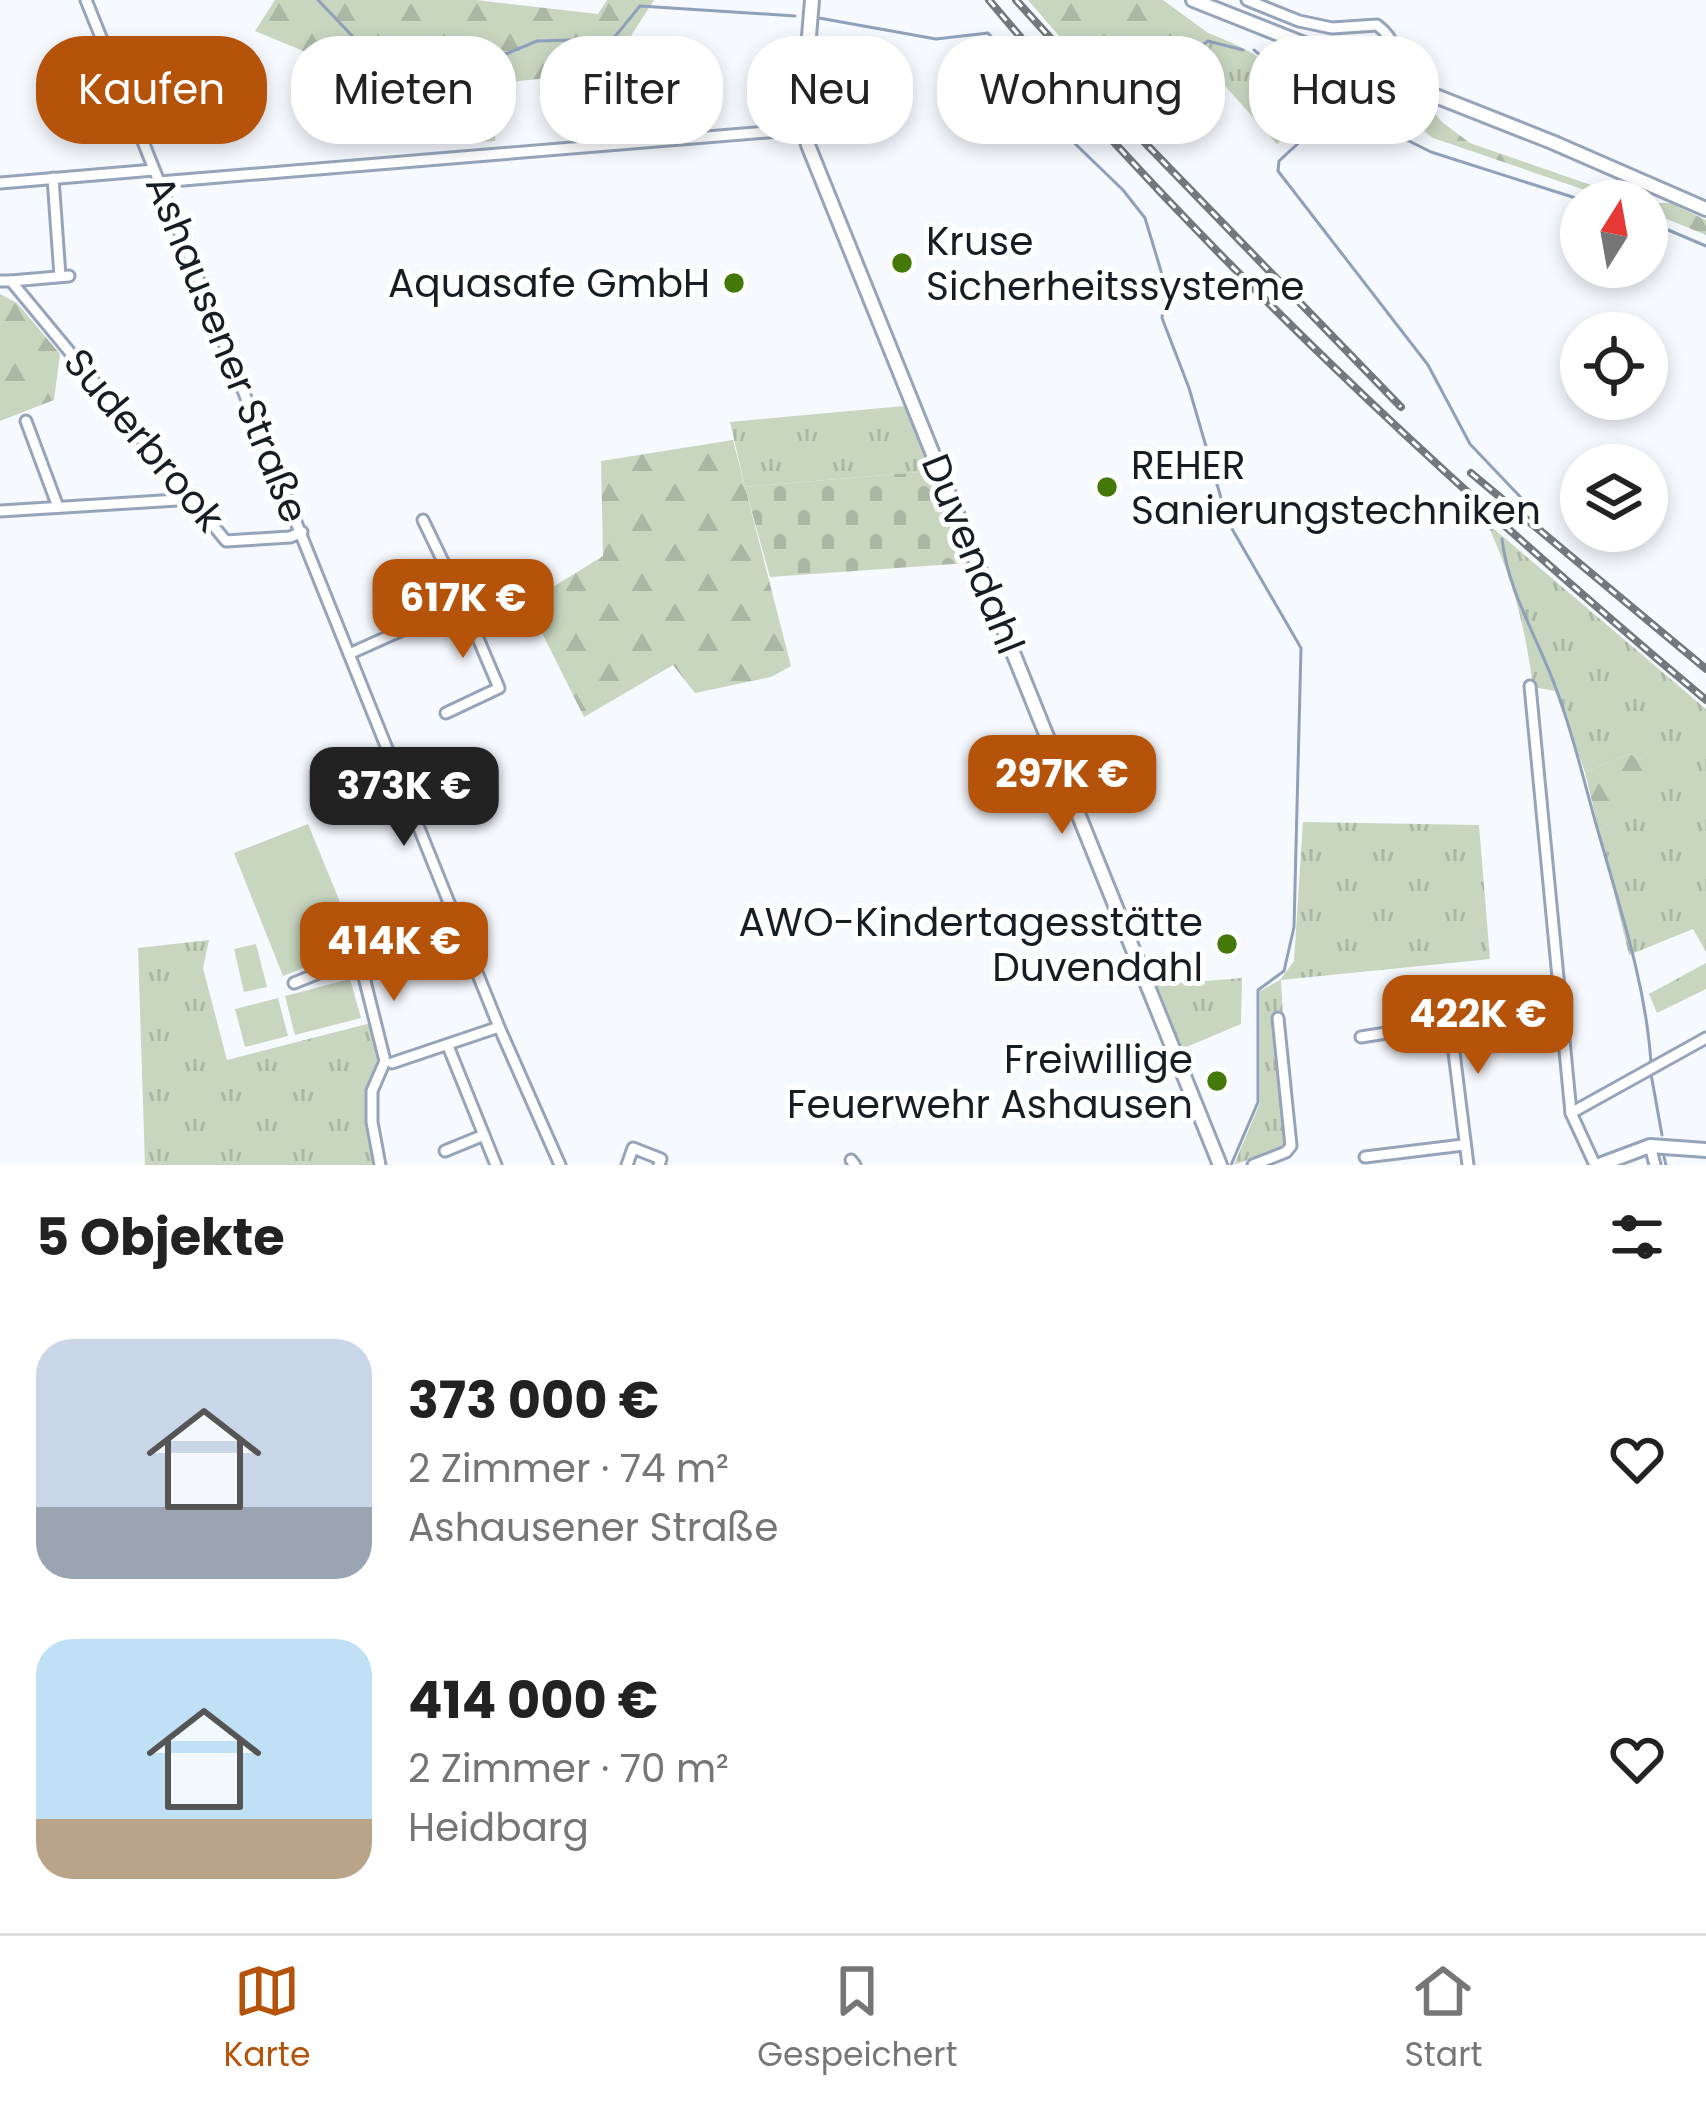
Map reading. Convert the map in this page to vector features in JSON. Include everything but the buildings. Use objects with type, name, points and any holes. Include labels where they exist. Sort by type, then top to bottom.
[{"type":"street","name":"Ashausener Straße","points":[[86,0],[560,1165]]},
{"type":"street","name":"Duvendahl","points":[[809,36],[812,0]]},
{"type":"street","points":[[1193,0],[1286,36]]},
{"type":"street","points":[[1247,0],[1332,28],[1377,26],[1389,36]]},
{"type":"street","points":[[1439,97],[1706,209]]},
{"type":"street","points":[[159,182],[747,134]]},
{"type":"street","name":"Duvendahl","points":[[809,144],[1220,1165]]},
{"type":"street","points":[[0,183],[154,170]]},
{"type":"street","name":"Suderbrook","points":[[5,281],[65,276],[52,178]]},
{"type":"street","name":"Suderbrook","points":[[5,281],[226,541],[290,538],[302,532]]},
{"type":"street","points":[[26,421],[58,507]]},
{"type":"street","points":[[0,511],[194,499]]},
{"type":"street","points":[[423,520],[500,688],[446,712]]},
{"type":"street","points":[[349,654],[463,603]]},
{"type":"street","points":[[1530,686],[1571,1113],[1597,1165],[1650,1146],[1706,1150]]},
{"type":"street","points":[[294,983],[359,957],[385,1061],[372,1091],[380,1165]]},
{"type":"street","points":[[1447,996],[1468,1165]]},
{"type":"street","points":[[1252,1165],[1291,1146],[1278,1018]]},
{"type":"street","points":[[1360,1036],[1449,1023]]},
{"type":"street","points":[[392,1063],[500,1027]]},
{"type":"street","points":[[1571,1113],[1706,1039]]},
{"type":"street","points":[[448,1046],[496,1165]]},
{"type":"street","points":[[445,1151],[484,1135]]},
{"type":"street","points":[[1365,1157],[1463,1145]]},
{"type":"street","points":[[1650,1146],[1655,1165]]},
{"type":"street","points":[[627,1165],[633,1148],[661,1159],[659,1165]]},
{"type":"green space","points":[[275,0],[476,0],[598,14],[607,0],[654,0],[631,36],[540,36],[540,79],[516,81],[516,36],[291,36],[291,46],[255,31]]},
{"type":"green space","points":[[1028,0],[1163,0],[1208,33],[1208,36],[1059,36]]},
{"type":"green space","points":[[1225,40],[1249,52],[1249,113],[1225,86]]},
{"type":"green space","points":[[1439,118],[1470,143],[1577,180],[1560,181],[1439,140]]},
{"type":"green space","points":[[1668,203],[1706,220],[1706,235],[1668,220]]},
{"type":"green space","points":[[0,294],[17,303],[60,354],[54,400],[0,421]]},
{"type":"green space","points":[[904,406],[932,471],[745,487],[730,422]]},
{"type":"green space","points":[[733,440],[791,666],[771,677],[695,693],[673,665],[584,717],[527,603],[603,556],[601,461]]},
{"type":"green space","points":[[932,471],[968,563],[770,577],[745,487]]},
{"type":"green space","points":[[1487,523],[1706,709],[1706,952],[1693,929],[1629,955],[1599,831],[1675,770],[1668,760],[1643,760],[1629,754],[1585,772],[1555,691],[1533,687],[1517,603]]},
{"type":"green space","points":[[1629,754],[1643,760],[1669,760],[1676,771],[1599,831],[1585,772]]},
{"type":"green space","points":[[1303,822],[1479,825],[1490,959],[1281,980],[1283,1016],[1275,1016],[1287,1145],[1234,1165],[1260,1103],[1260,991],[1280,980],[1294,961]]},
{"type":"green space","points":[[308,824],[358,946],[283,976],[234,853]]},
{"type":"green space","points":[[209,940],[203,968],[227,1060],[371,1023],[378,1057],[365,1093],[378,1165],[145,1165],[138,948]]},
{"type":"green space","points":[[256,944],[267,987],[244,992],[234,949]]},
{"type":"green space","points":[[1706,963],[1706,989],[1657,1013],[1649,994]]},
{"type":"green space","points":[[1242,978],[1241,1024],[1179,1050],[1156,985]]},
{"type":"green space","points":[[350,979],[361,1018],[295,1035],[285,996]]},
{"type":"green space","points":[[278,998],[288,1036],[245,1047],[235,1009]]},
{"type":"waterway","points":[[318,0],[359,43],[453,87],[462,102],[476,108],[487,100],[506,54],[537,41],[613,39],[640,6],[795,16]]},
{"type":"waterway","points":[[819,18],[936,39],[988,33],[1060,110],[1065,134],[1145,218],[1165,293],[1162,318],[1189,388],[1228,522],[1301,648],[1294,927],[1284,971],[1258,990],[1258,1102],[1231,1165]]},
{"type":"waterway","points":[[1225,45],[1243,50]]},
{"type":"waterway","points":[[1297,144],[1279,161],[1278,171],[1428,365],[1470,444],[1528,505]]},
{"type":"waterway","points":[[1415,144],[1560,193]]},
{"type":"waterway","points":[[1668,230],[1706,246]]},
{"type":"waterway","points":[[1502,539],[1517,595],[1574,742],[1632,949],[1651,1063]]},
{"type":"waterway","points":[[1651,1074],[1662,1135]]},
{"type":"waterway","points":[[1664,1157],[1666,1165]]},
{"type":"railway","points":[[989,0],[1156,187],[1332,365],[1516,536],[1706,700]]},
{"type":"railway","points":[[1016,0],[1149,147],[1401,407]]},
{"type":"railway","points":[[1471,473],[1706,669]]},
{"type":"place","name":"Kruse Sicherheitssysteme","points":[[902,263]]},
{"type":"place","name":"Aquasafe GmbH","points":[[734,283]]},
{"type":"place","name":"REHER Sanierungstechniken","points":[[1107,487]]},
{"type":"place","name":"AWO-Kindertagesstätte Duvendahl","points":[[1227,944]]},
{"type":"place","name":"Freiwillige Feuerwehr Ashausen","points":[[1217,1081]]}]
